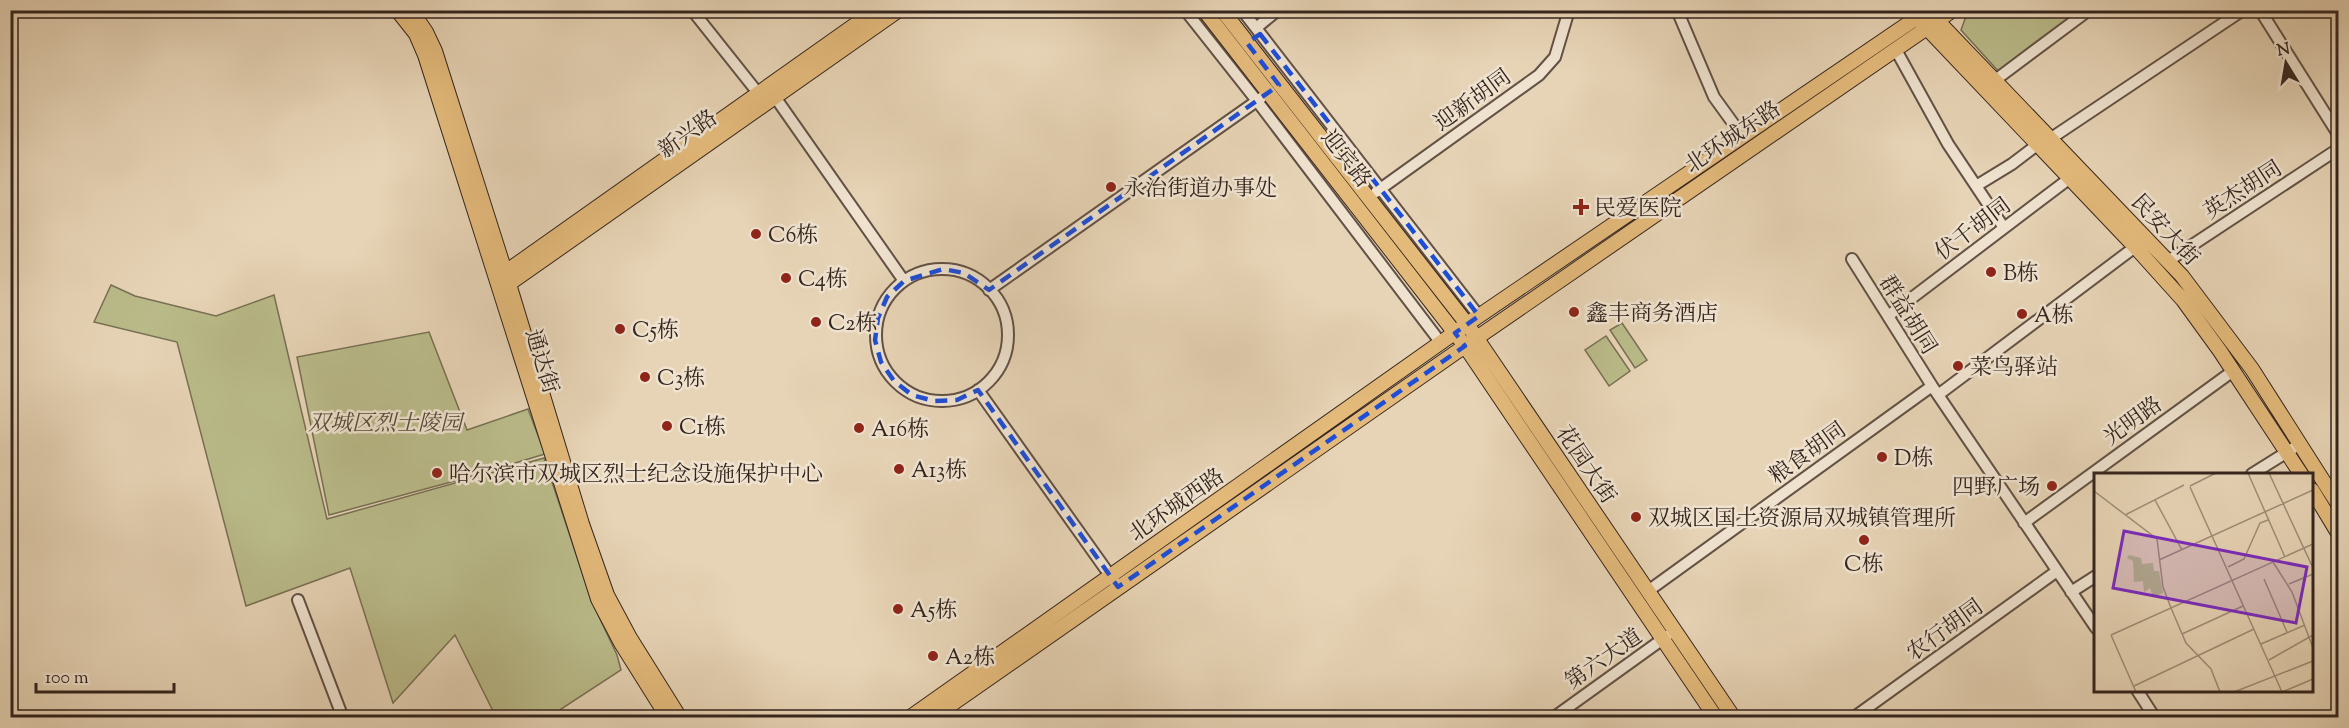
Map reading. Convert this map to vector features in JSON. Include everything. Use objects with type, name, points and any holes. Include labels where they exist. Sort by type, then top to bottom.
[{"type":"main road","name":"通达街","points":[[397,10],[416,34],[425,55],[607,595],[630,638],[680,717]]},
{"type":"main road","name":"通达街","points":[[411,10],[426,32],[435,51],[597,599],[621,643],[668,717]]},
{"type":"main road","name":"新兴路","points":[[502,282],[766,95],[876,10]]},
{"type":"main road","name":"新兴路","points":[[766,95],[899,10]]},
{"type":"main road","name":"迎宾路","points":[[1204,10],[1455,333]]},
{"type":"main road","name":"迎宾路","points":[[1222,10],[1247,43],[1268,93],[1369,198],[1473,320]]},
{"type":"main road","name":"北环城东路","points":[[1473,320],[1743,137],[1928,18],[1953,10]]},
{"type":"main road","name":"北环城东路","points":[[1470,342],[1896,50],[1928,18]]},
{"type":"main road","name":"民安大街","points":[[1928,18],[1994,81],[2044,142]]},
{"type":"main road","name":"民安大街","points":[[1928,18],[2075,175],[2183,300],[2234,371],[2300,473]]},
{"type":"main road","name":"民安大街","points":[[2075,175],[2168,261],[2236,346],[2338,504]]},
{"type":"main road","name":"花园大街","points":[[1473,320],[1470,342],[1716,717]]},
{"type":"main road","name":"北环城西路","points":[[932,717],[1473,320]]},
{"type":"main road","name":"花园大街","points":[[1455,333],[1470,342],[1676,630],[1734,717]]},
{"type":"main road","name":"北环城西路","points":[[909,717],[1115,582],[1470,342]]},
{"type":"main road","points":[[2313,492],[2338,533]]},
{"type":"street","points":[[692,10],[766,95],[904,281]]},
{"type":"street","points":[[1185,10],[1268,93],[1441,343]]},
{"type":"street","points":[[1242,10],[1381,189],[1473,320]]},
{"type":"street","points":[[1247,43],[1278,10]]},
{"type":"street","name":"迎新胡同","points":[[1369,198],[1539,75],[1555,57],[1569,10]]},
{"type":"street","points":[[1677,10],[1714,97],[1743,137]]},
{"type":"street","points":[[1994,81],[2085,12],[2084,10]]},
{"type":"street","points":[[1976,186],[2243,10]]},
{"type":"street","points":[[2260,10],[2338,134]]},
{"type":"street","points":[[1896,50],[1948,144],[2004,228]]},
{"type":"street","points":[[989,290],[1268,93]]},
{"type":"street","name":"英杰胡同","points":[[2168,261],[2338,149]]},
{"type":"street","name":"伏千胡同","points":[[1888,316],[2075,175]]},
{"type":"street","name":"粮食胡同","points":[[1648,591],[2135,247]]},
{"type":"street","name":"群益胡同","points":[[1852,259],[1935,390],[2094,625]]},
{"type":"street","points":[[943,269],[964,273],[982,283],[989,290],[996,298],[1005,317],[1008,338],[1004,358],[993,376],[978,390],[957,399],[934,401],[912,395],[894,381],[881,362],[876,340],[878,318],[887,297],[904,281],[922,272],[943,269]]},
{"type":"street","name":"光明路","points":[[2024,523],[2234,371]]},
{"type":"street","points":[[978,390],[1115,582]]},
{"type":"street","points":[[2254,473],[2300,444]]},
{"type":"street","name":"农行胡同","points":[[1853,717],[2057,571]]},
{"type":"street","points":[[2071,592],[2094,577]]},
{"type":"street","points":[[298,600],[343,717]]},
{"type":"street","name":"第六大道","points":[[1553,717],[1676,630]]},
{"type":"street","points":[[2138,692],[2156,717]]},
{"type":"highlighted area","points":[[1260,34],[1479,316],[1455,333],[1465,346],[1118,587],[978,390],[957,400],[934,401],[912,395],[894,381],[881,362],[875,340],[878,318],[887,297],[904,281],[943,269],[964,273],[989,290],[1279,85],[1247,43]]},
{"type":"green space","points":[[2080,10],[1999,72],[1961,30],[1965,19],[1977,11]]},
{"type":"green space","points":[[111,285],[135,296],[216,316],[274,295],[327,519],[544,458],[592,602],[617,655],[621,670],[549,717],[496,717],[455,635],[393,703],[350,568],[246,606],[177,342],[94,322]]},
{"type":"green space","points":[[1622,323],[1647,360],[1635,368],[1610,330]]},
{"type":"green space","name":"双城区烈士陵园","points":[[429,332],[467,430],[528,409],[545,454],[329,515],[297,357]]},
{"type":"green space","points":[[1606,336],[1630,371],[1609,386],[1585,350]]},
{"type":"place","name":"永治街道办事处","points":[[1111,187]]},
{"type":"place","name":"民爱医院","points":[[1581,207]]},
{"type":"place","name":"C6栋","points":[[756,234]]},
{"type":"place","name":"B栋","points":[[1991,272]]},
{"type":"place","name":"C4栋","points":[[786,278]]},
{"type":"place","name":"鑫丰商务酒店","points":[[1574,312]]},
{"type":"place","name":"A栋","points":[[2022,314]]},
{"type":"place","name":"C2栋","points":[[816,322]]},
{"type":"place","name":"C5栋","points":[[620,329]]},
{"type":"place","name":"菜鸟驿站","points":[[1958,366]]},
{"type":"place","name":"C3栋","points":[[645,377]]},
{"type":"place","name":"C1栋","points":[[667,426]]},
{"type":"place","name":"A16栋","points":[[859,428]]},
{"type":"place","name":"D栋","points":[[1882,457]]},
{"type":"place","name":"A13栋","points":[[899,469]]},
{"type":"place","name":"哈尔滨市双城区烈士纪念设施保护中心","points":[[437,473]]},
{"type":"place","name":"四野广场","points":[[2052,486]]},
{"type":"place","name":"双城区国土资源局双城镇管理所","points":[[1636,517]]},
{"type":"place","name":"C栋","points":[[1864,540]]},
{"type":"place","name":"A5栋","points":[[898,609]]},
{"type":"place","name":"A2栋","points":[[933,656]]}]
